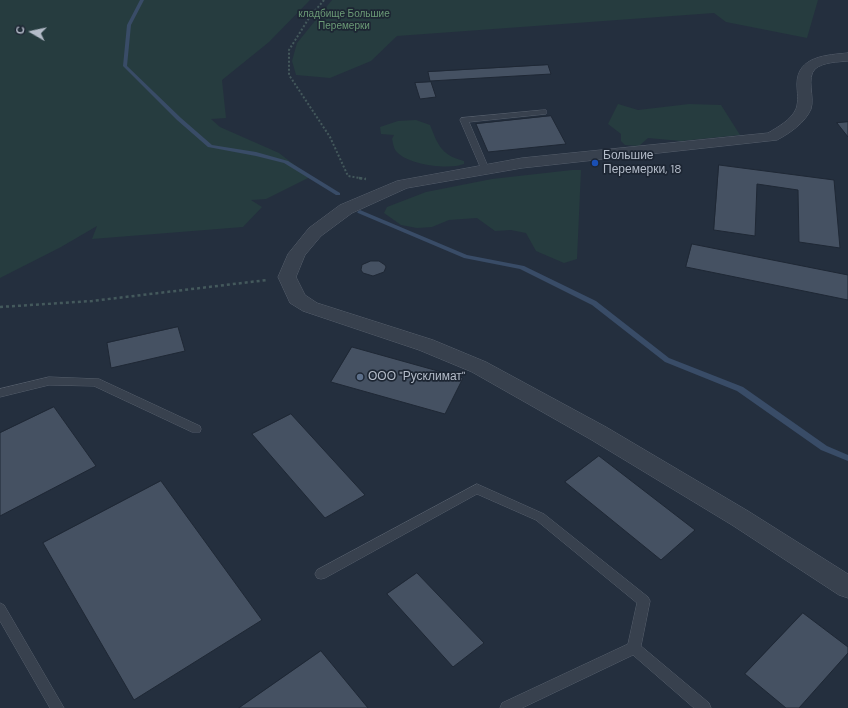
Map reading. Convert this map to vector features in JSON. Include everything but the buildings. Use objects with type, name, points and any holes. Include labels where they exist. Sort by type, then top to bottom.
[{"type":"street","points":[[848,57],[817,62],[808,70],[804,80],[804,108],[792,126],[772,137],[522,163],[402,184],[346,209],[316,232],[297,254],[287,277],[297,299],[310,307],[426,345],[479,367],[598,433],[706,497],[848,587]]},
{"type":"lane","points":[[485,169],[464,120],[543,112]]},
{"type":"lane","points":[[0,393],[49,381],[95,382],[196,429]]},
{"type":"lane","points":[[321,574],[477,489],[540,517],[644,601],[634,648]]},
{"type":"lane","points":[[0,609],[57,708]]},
{"type":"lane","points":[[507,708],[634,648]]},
{"type":"lane","points":[[634,648],[704,708]]},
{"type":"path","points":[[324,0],[309,18],[289,50],[289,75],[330,137],[348,176],[402,184]]},
{"type":"path","points":[[0,307],[92,301],[287,277]]},
{"type":"green space","points":[[0,0],[310,0],[269,42],[222,80],[226,118],[211,119],[220,127],[279,153],[310,177],[266,199],[251,200],[262,207],[243,227],[92,239],[97,226],[61,247],[0,278]]},
{"type":"green space","name":"кладбище Большие Перемерки","points":[[332,0],[818,0],[807,38],[726,22],[714,13],[397,36],[371,61],[330,78],[296,75],[292,61],[297,43]]},
{"type":"green space","points":[[618,104],[638,110],[689,104],[721,105],[740,135],[681,141],[648,138],[639,146],[625,145],[621,141],[621,134],[608,124]]},
{"type":"green space","points":[[416,120],[430,125],[441,148],[450,156],[464,161],[464,164],[457,166],[439,166],[409,160],[401,156],[395,150],[392,139],[394,135],[381,134],[380,127],[398,121]]},
{"type":"green space","points":[[581,170],[577,259],[564,263],[536,251],[526,233],[511,230],[495,231],[477,218],[449,220],[432,227],[417,228],[401,225],[384,213],[387,207],[426,192],[492,179]]},
{"type":"waterway","points":[[142,0],[129,25],[125,66],[179,119],[210,146],[256,154],[286,162],[338,194]]},
{"type":"waterway","points":[[360,212],[466,257],[522,267],[594,303],[667,360],[740,389],[824,448],[848,458]]},
{"type":"place","name":"Большие Перемерки, 18","points":[[595,163]]},
{"type":"place","name":"ООО \"Русклимат\"","points":[[360,377]]}]
